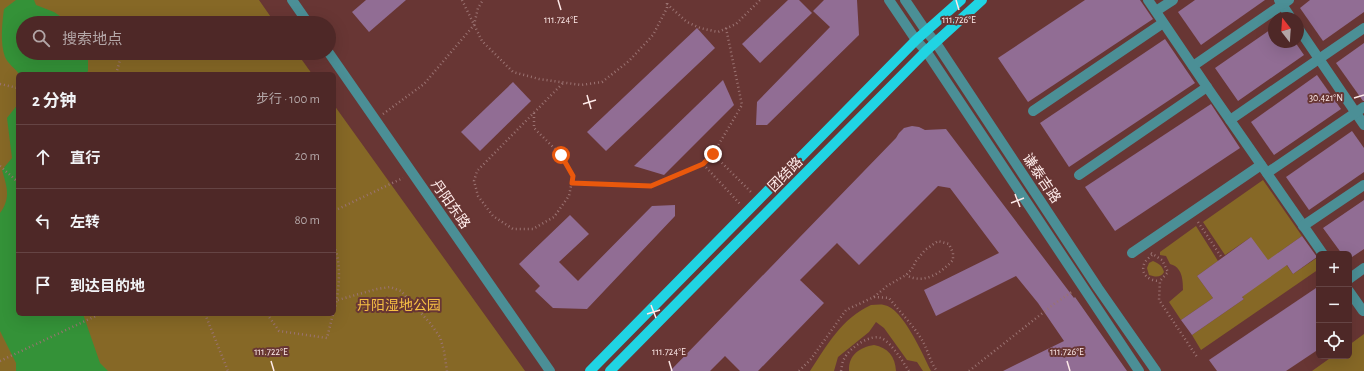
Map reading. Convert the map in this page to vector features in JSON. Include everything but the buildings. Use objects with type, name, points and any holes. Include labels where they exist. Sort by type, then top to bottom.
[{"type":"main road","name":"团结路","points":[[590,371],[916,40],[961,0]]},
{"type":"main road","name":"团结路","points":[[610,371],[926,52],[982,0]]},
{"type":"street","points":[[292,0],[303,16]]},
{"type":"street","name":"谦泰吉路","points":[[889,0],[926,52],[1139,371]]},
{"type":"street","name":"谦泰吉路","points":[[906,0],[1098,288],[1156,371]]},
{"type":"street","points":[[1148,0],[1321,251]]},
{"type":"street","points":[[1156,12],[1173,0]]},
{"type":"street","points":[[1193,66],[1283,1],[1288,12]]},
{"type":"street","points":[[1033,111],[1164,23]]},
{"type":"street","points":[[1230,120],[1318,58],[1364,28]]},
{"type":"street","points":[[1304,37],[1318,58],[1360,109],[1364,125]]},
{"type":"street","name":"丹阳东路","points":[[334,60],[550,371]]},
{"type":"street","points":[[1079,174],[1207,87]]},
{"type":"street","points":[[1132,254],[1192,212],[1360,109]]},
{"type":"street","points":[[1303,226],[1364,186]]},
{"type":"street","points":[[1352,277],[1364,268]]},
{"type":"street","points":[[1352,295],[1363,311]]},
{"type":"path","points":[[462,0],[482,41],[513,72],[539,79],[581,85],[602,82],[629,61],[653,35],[667,8],[667,2]]},
{"type":"path","points":[[375,120],[424,84],[474,25],[478,8],[483,0]]},
{"type":"path","points":[[667,2],[687,22],[700,28],[718,32],[736,24],[760,0]]},
{"type":"path","points":[[572,183],[651,186],[703,164],[713,154],[742,105],[726,28]]},
{"type":"path","points":[[117,72],[120,60]]},
{"type":"path","points":[[534,113],[534,128],[561,155],[573,176],[572,183],[569,196],[554,217],[533,229],[513,230],[493,216],[478,196],[474,182],[477,171],[563,83]]},
{"type":"path","points":[[0,84],[16,88]]},
{"type":"path","points":[[713,154],[759,200]]},
{"type":"path","points":[[703,164],[747,211]]},
{"type":"path","points":[[0,166],[16,180]]},
{"type":"path","points":[[338,209],[412,174]]},
{"type":"path","points":[[1192,212],[1222,258]]},
{"type":"path","points":[[799,371],[811,359],[846,310],[874,298],[887,286],[906,275],[925,250],[938,241],[949,244],[953,253],[953,260],[946,267],[926,278],[914,279],[906,275]]},
{"type":"path","points":[[1146,244],[1152,255],[1162,260],[1168,272],[1160,281],[1159,300],[1196,357]]},
{"type":"path","points":[[336,250],[340,270],[336,295]]},
{"type":"path","points":[[1152,255],[1145,262],[1143,270],[1146,277],[1152,281],[1160,281]]},
{"type":"path","points":[[969,371],[1054,304],[1081,286]]},
{"type":"path","points":[[336,301],[377,288],[390,287],[401,291],[440,336],[447,371]]},
{"type":"path","points":[[874,298],[889,298],[908,320],[923,341],[937,371]]},
{"type":"path","points":[[0,361],[96,316]]},
{"type":"path","points":[[206,316],[228,371]]},
{"type":"path","points":[[268,316],[279,331],[327,338],[333,316]]},
{"type":"path","points":[[840,371],[844,358],[852,348],[874,337],[882,338],[887,342],[909,371]]},
{"type":"green space","name":"丹阳湿地公园","points":[[0,0],[259,0],[270,16],[16,16],[16,60],[302,60],[311,72],[16,72],[16,316],[336,316],[336,108],[525,371],[0,371]]},
{"type":"green space","points":[[1263,180],[1302,236],[1278,253],[1293,274],[1316,258],[1316,271],[1201,350],[1192,335],[1244,299],[1228,277],[1251,237],[1225,255],[1203,222]]},
{"type":"green space","points":[[1196,226],[1218,261],[1197,276],[1213,298],[1181,320],[1169,302],[1183,290],[1181,274],[1177,268],[1170,264],[1166,256],[1160,255],[1160,252]]},
{"type":"green space","points":[[1153,261],[1159,264],[1164,272],[1160,276],[1156,277],[1149,275],[1147,268],[1149,263]]},
{"type":"green space","points":[[871,305],[884,305],[891,308],[898,314],[912,333],[931,371],[923,371],[917,362],[907,360],[884,328],[876,322],[869,332],[838,357],[834,371],[810,371],[829,342],[843,325],[851,317]]},
{"type":"green space","points":[[1364,334],[1364,371],[1312,371],[1329,359],[1352,359],[1352,343]]},
{"type":"green space","points":[[874,345],[883,348],[890,354],[894,361],[896,371],[849,371],[849,365],[853,356],[860,350]]},
{"type":"shaded area","points":[[16,0],[34,0],[36,5],[60,16],[16,16],[16,60],[88,60],[87,72],[17,72],[8,62],[3,52],[2,27],[4,9]]},
{"type":"shaded area","points":[[16,107],[16,316],[84,316],[100,363],[108,371],[16,371],[16,363],[0,331],[0,213],[7,197],[2,170],[12,158],[7,118]]},
{"type":"route","points":[[561,155],[573,176],[572,183],[651,186],[703,164],[713,154]]}]
